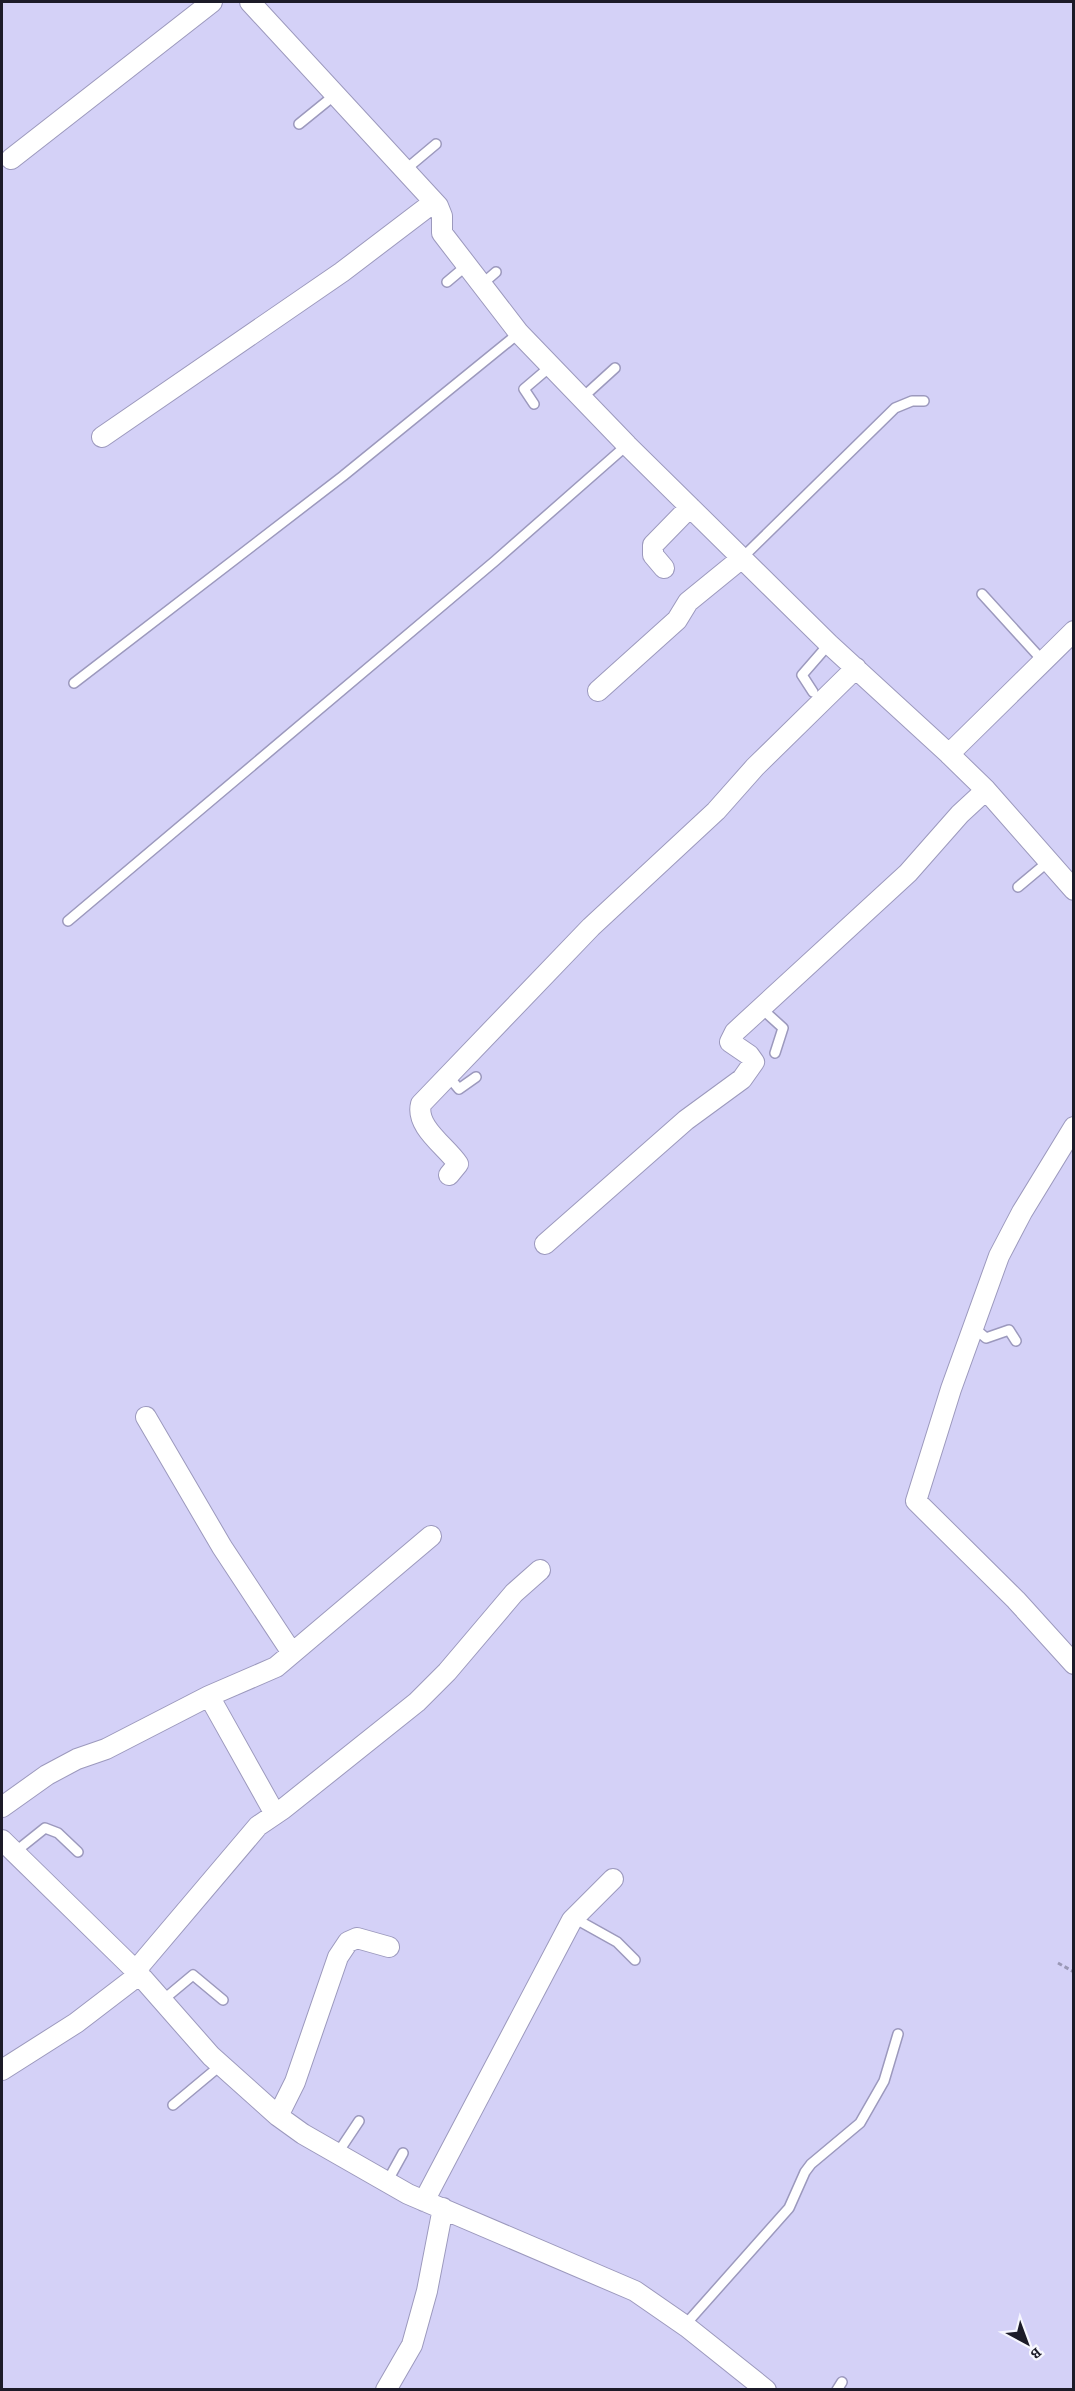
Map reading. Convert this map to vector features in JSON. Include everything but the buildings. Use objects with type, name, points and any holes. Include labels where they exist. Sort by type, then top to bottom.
[{"type":"street","points":[[11,159],[212,2]]},
{"type":"street","points":[[250,2],[434,202],[442,216],[442,233],[466,266],[488,279],[519,333],[627,445],[829,644],[986,790],[1074,890]]},
{"type":"street","points":[[102,437],[342,272],[434,202]]},
{"type":"street","points":[[664,568],[652,555],[652,545],[690,507]]},
{"type":"street","points":[[598,692],[677,620],[688,602],[742,558]]},
{"type":"street","points":[[949,754],[1074,631]]},
{"type":"street","points":[[449,1175],[458,1164],[426,1126],[420,1112],[421,1104],[591,927],[716,811],[755,766],[856,668]]},
{"type":"street","points":[[545,1244],[686,1120],[742,1079],[752,1066],[753,1059],[733,1046],[730,1040],[761,1008],[909,873],[960,814],[986,790]]},
{"type":"street","points":[[1074,1127],[1004,1247],[973,1327],[916,1501],[1016,1600],[1074,1664]]},
{"type":"street","points":[[146,1417],[222,1547],[292,1653]]},
{"type":"street","points":[[2,1807],[46,1775],[106,1749],[208,1696],[267,1673],[431,1536]]},
{"type":"street","points":[[2,2070],[76,2023],[138,1972],[258,1826],[417,1702],[447,1672],[514,1593],[540,1570]]},
{"type":"street","points":[[208,1696],[275,1814]]},
{"type":"street","points":[[8,1846],[138,1972],[221,2065],[278,2116],[337,2154],[387,2182],[635,2291],[685,2325],[766,2390]]},
{"type":"street","points":[[386,2390],[412,2345],[427,2291],[434,2204],[574,1918],[613,1879]]},
{"type":"street","points":[[278,2116],[295,2082],[336,1962],[344,1947],[357,1938],[389,1947]]},
{"type":"lane","points":[[298,124],[336,94]]},
{"type":"lane","points":[[405,170],[436,144]]},
{"type":"lane","points":[[447,282],[466,266]]},
{"type":"lane","points":[[74,683],[343,476],[519,333]]},
{"type":"lane","points":[[534,404],[524,389],[551,366]]},
{"type":"lane","points":[[582,398],[615,368]]},
{"type":"lane","points":[[742,558],[895,408],[912,401],[924,401]]},
{"type":"lane","points":[[68,921],[495,561],[627,445]]},
{"type":"lane","points":[[982,594],[1043,661]]},
{"type":"lane","points":[[813,692],[802,675],[829,644]]},
{"type":"lane","points":[[1018,887],[1049,861]]},
{"type":"lane","points":[[761,1008],[783,1028],[775,1053]]},
{"type":"lane","points":[[448,1076],[459,1089],[476,1077]]},
{"type":"lane","points":[[973,1327],[986,1338],[1009,1330],[1016,1341]]},
{"type":"lane","points":[[8,1846],[48,1828],[58,1833],[78,1852]]},
{"type":"lane","points":[[574,1918],[617,1942],[635,1960]]},
{"type":"lane","points":[[138,1972],[174,1938],[178,1938]]},
{"type":"lane","points":[[163,2000],[193,1976],[223,2000]]},
{"type":"lane","points":[[685,2325],[789,2208],[811,2164],[860,2123],[884,2081],[898,2034]]},
{"type":"lane","points":[[173,2105],[221,2065]]},
{"type":"lane","points":[[337,2154],[358,2121]]},
{"type":"lane","points":[[387,2182],[403,2153]]},
{"type":"path","points":[[1058,1963],[1074,1972]]}]
